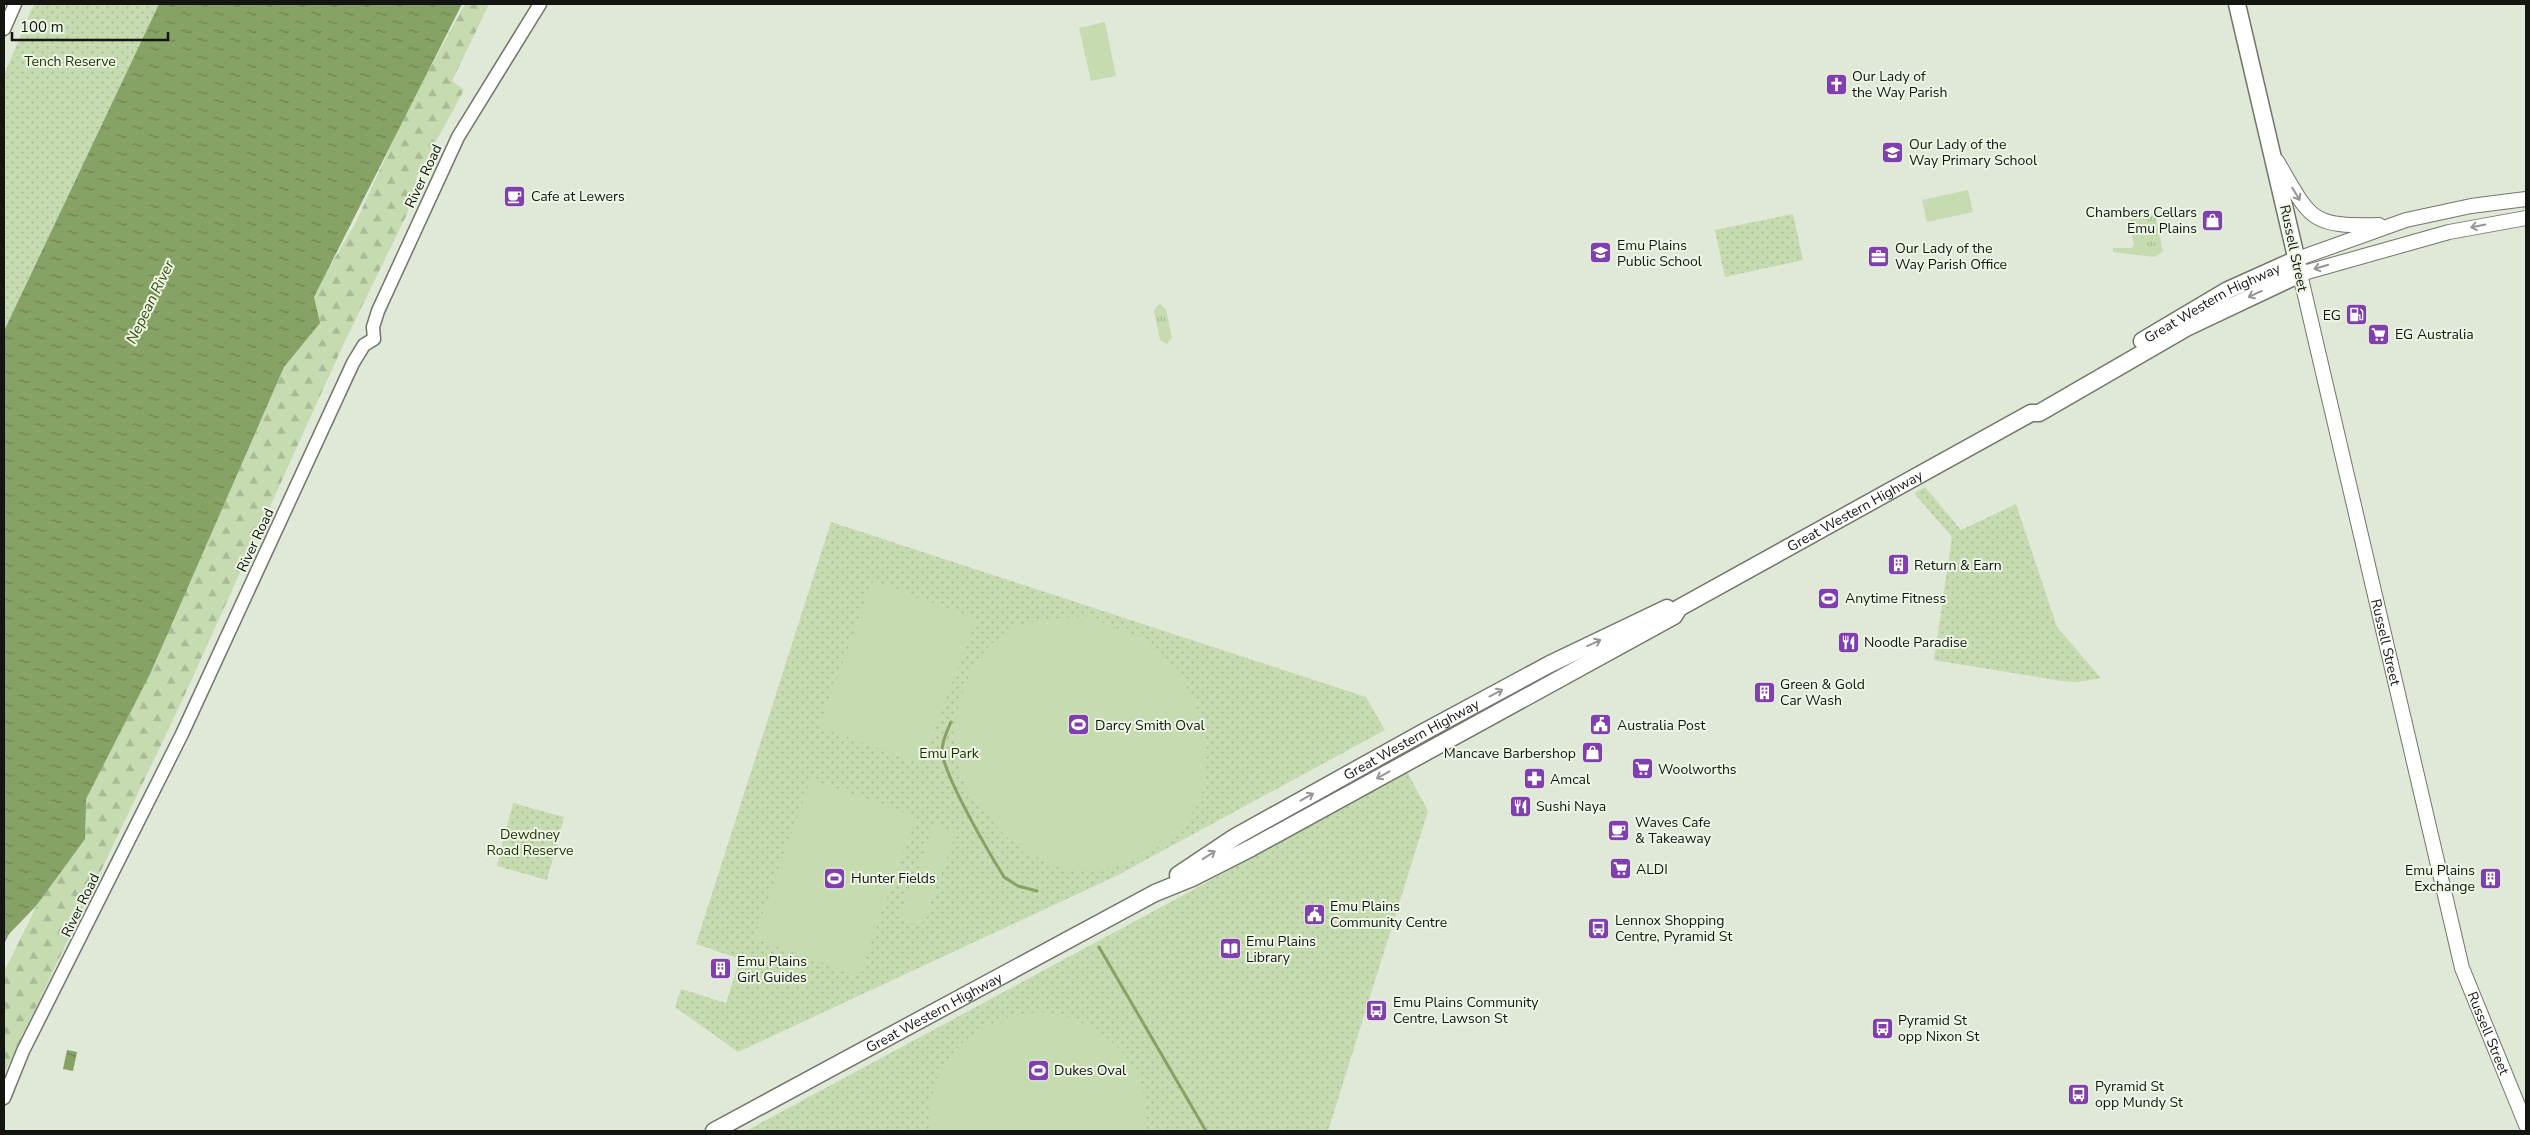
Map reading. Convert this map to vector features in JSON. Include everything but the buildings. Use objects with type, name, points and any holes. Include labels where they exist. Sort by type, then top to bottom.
[{"type":"highway","name":"Russell Street","points":[[2237,4],[2298,267]]},
{"type":"highway","name":"Great Western Highway","points":[[714,1131],[1155,893],[1235,838],[1422,733],[1550,664],[1670,607],[1679,608],[2031,413],[2036,407],[2170,323],[2236,286],[2298,267]]},
{"type":"main road","name":"Russell Street","points":[[2272,152],[2302,204],[2316,218],[2340,226],[2392,225]]},
{"type":"main road","name":"Great Western Highway","points":[[2298,267],[2392,225],[2434,213],[2526,199]]},
{"type":"main road","name":"Great Western Highway","points":[[2298,267],[2449,232],[2526,218]]},
{"type":"main road","name":"Russell Street","points":[[2298,267],[2462,968],[2526,1125]]},
{"type":"street","points":[[4,29],[15,4]]},
{"type":"street","name":"River Road","points":[[4,1098],[23,1051],[182,734],[353,363],[364,345],[374,339],[373,327],[378,311],[458,137],[540,4]]},
{"type":"green space","name":"Tench Reserve","points":[[34,4],[159,4],[4,331],[4,75]]},
{"type":"green space","points":[[465,4],[489,4],[452,81],[464,90],[417,176],[407,214],[344,343],[181,703],[4,1074],[4,972],[49,881],[87,792],[302,314],[356,222],[409,106]]},
{"type":"green space","points":[[1105,22],[1116,76],[1091,81],[1079,28]]},
{"type":"green space","points":[[1968,190],[1973,212],[1927,222],[1922,200]]},
{"type":"green space","points":[[1793,214],[1803,260],[1725,277],[1715,230]]},
{"type":"green space","points":[[2155,214],[2163,252],[2154,257],[2113,252],[2113,248],[2132,248],[2134,244],[2128,220]]},
{"type":"green space","points":[[1160,304],[1166,309],[1172,338],[1167,344],[1160,340],[1154,311]]},
{"type":"green space","points":[[1925,487],[1961,530],[2016,504],[2057,627],[2101,678],[2077,682],[2062,681],[1934,660],[1952,537],[1914,493]]},
{"type":"green space","name":"Emu Park","points":[[831,522],[1366,697],[1385,730],[1116,876],[738,1052],[675,1007],[681,989],[726,1003],[740,959],[696,944]]},
{"type":"green space","points":[[873,581],[976,619],[922,764],[819,727]]},
{"type":"green space","name":"Darcy Smith Oval","points":[[1089,617],[1139,637],[1176,667],[1195,704],[1205,747],[1206,785],[1187,824],[1160,846],[1128,863],[1092,872],[1063,868],[1029,854],[1025,856],[991,819],[968,789],[959,765],[956,744],[956,723],[967,681],[977,662],[989,646],[1005,633],[1035,621]]},
{"type":"green space","points":[[1407,772],[1428,811],[1328,1131],[746,1131],[1202,885]]},
{"type":"green space","name":"Hunter Fields","points":[[811,779],[916,817],[859,976],[754,938]]},
{"type":"green space","name":"Dewdney Road Reserve","points":[[513,803],[564,817],[547,880],[497,866]]},
{"type":"green space","points":[[934,825],[956,833],[940,878],[918,870]]},
{"type":"green space","points":[[916,874],[938,882],[921,927],[899,918]]},
{"type":"green space","name":"Dukes Oval","points":[[1045,1012],[1067,1017],[1087,1025],[1105,1036],[1121,1050],[1133,1067],[1142,1086],[1146,1108],[1146,1131],[929,1131],[930,1106],[936,1083],[946,1063],[960,1046],[977,1032],[997,1021],[1020,1015]]},
{"type":"water","name":"Nepean River","points":[[159,4],[462,4],[314,297],[320,323],[284,367],[150,674],[86,799],[85,839],[36,906],[9,934],[4,944],[4,331]]},
{"type":"water","points":[[67,1050],[77,1052],[73,1071],[63,1069]]},
{"type":"waterway","points":[[951,722],[942,751],[950,778],[968,814],[1004,877],[1018,886],[1037,891]]},
{"type":"waterway","points":[[1099,947],[1206,1131]]},
{"type":"place","name":"Our Lady of the Way Parish","points":[[1836,84]]},
{"type":"place","name":"Our Lady of the Way Primary School","points":[[1893,152]]},
{"type":"place","name":"Cafe at Lewers","points":[[515,196]]},
{"type":"place","name":"Chambers Cellars Emu Plains","points":[[2213,220]]},
{"type":"place","name":"Emu Plains Public School","points":[[1601,253]]},
{"type":"place","name":"Our Lady of the Way Parish Office","points":[[1879,256]]},
{"type":"place","name":"EG","points":[[2357,315]]},
{"type":"place","name":"EG Australia","points":[[2379,334]]},
{"type":"place","name":"Return & Earn","points":[[1898,565]]},
{"type":"place","name":"Anytime Fitness","points":[[1829,598]]},
{"type":"place","name":"Noodle Paradise","points":[[1848,642]]},
{"type":"place","name":"Green & Gold Car Wash","points":[[1764,692]]},
{"type":"place","name":"Darcy Smith Oval","points":[[1079,725]]},
{"type":"place","name":"Australia Post","points":[[1601,725]]},
{"type":"place","name":"Mancave Barbershop","points":[[1592,753]]},
{"type":"place","name":"Woolworths","points":[[1642,769]]},
{"type":"place","name":"Amcal","points":[[1534,779]]},
{"type":"place","name":"Sushi Naya","points":[[1520,806]]},
{"type":"place","name":"Waves Cafe & Takeaway","points":[[1619,830]]},
{"type":"place","name":"ALDI","points":[[1620,869]]},
{"type":"place","name":"Hunter Fields","points":[[835,878]]},
{"type":"place","name":"Emu Plains Exchange","points":[[2491,878]]},
{"type":"place","name":"Emu Plains Community Centre","points":[[1314,914]]},
{"type":"place","name":"Lennox Shopping Centre, Pyramid St","points":[[1599,928]]},
{"type":"place","name":"Emu Plains Library","points":[[1230,949]]},
{"type":"place","name":"Emu Plains Girl Guides","points":[[721,969]]},
{"type":"place","name":"Emu Plains Community Centre, Lawson St","points":[[1377,1010]]},
{"type":"place","name":"Pyramid St opp Nixon St","points":[[1882,1028]]},
{"type":"place","name":"Dukes Oval","points":[[1038,1070]]},
{"type":"place","name":"Pyramid St opp Mundy St","points":[[2079,1094]]}]
